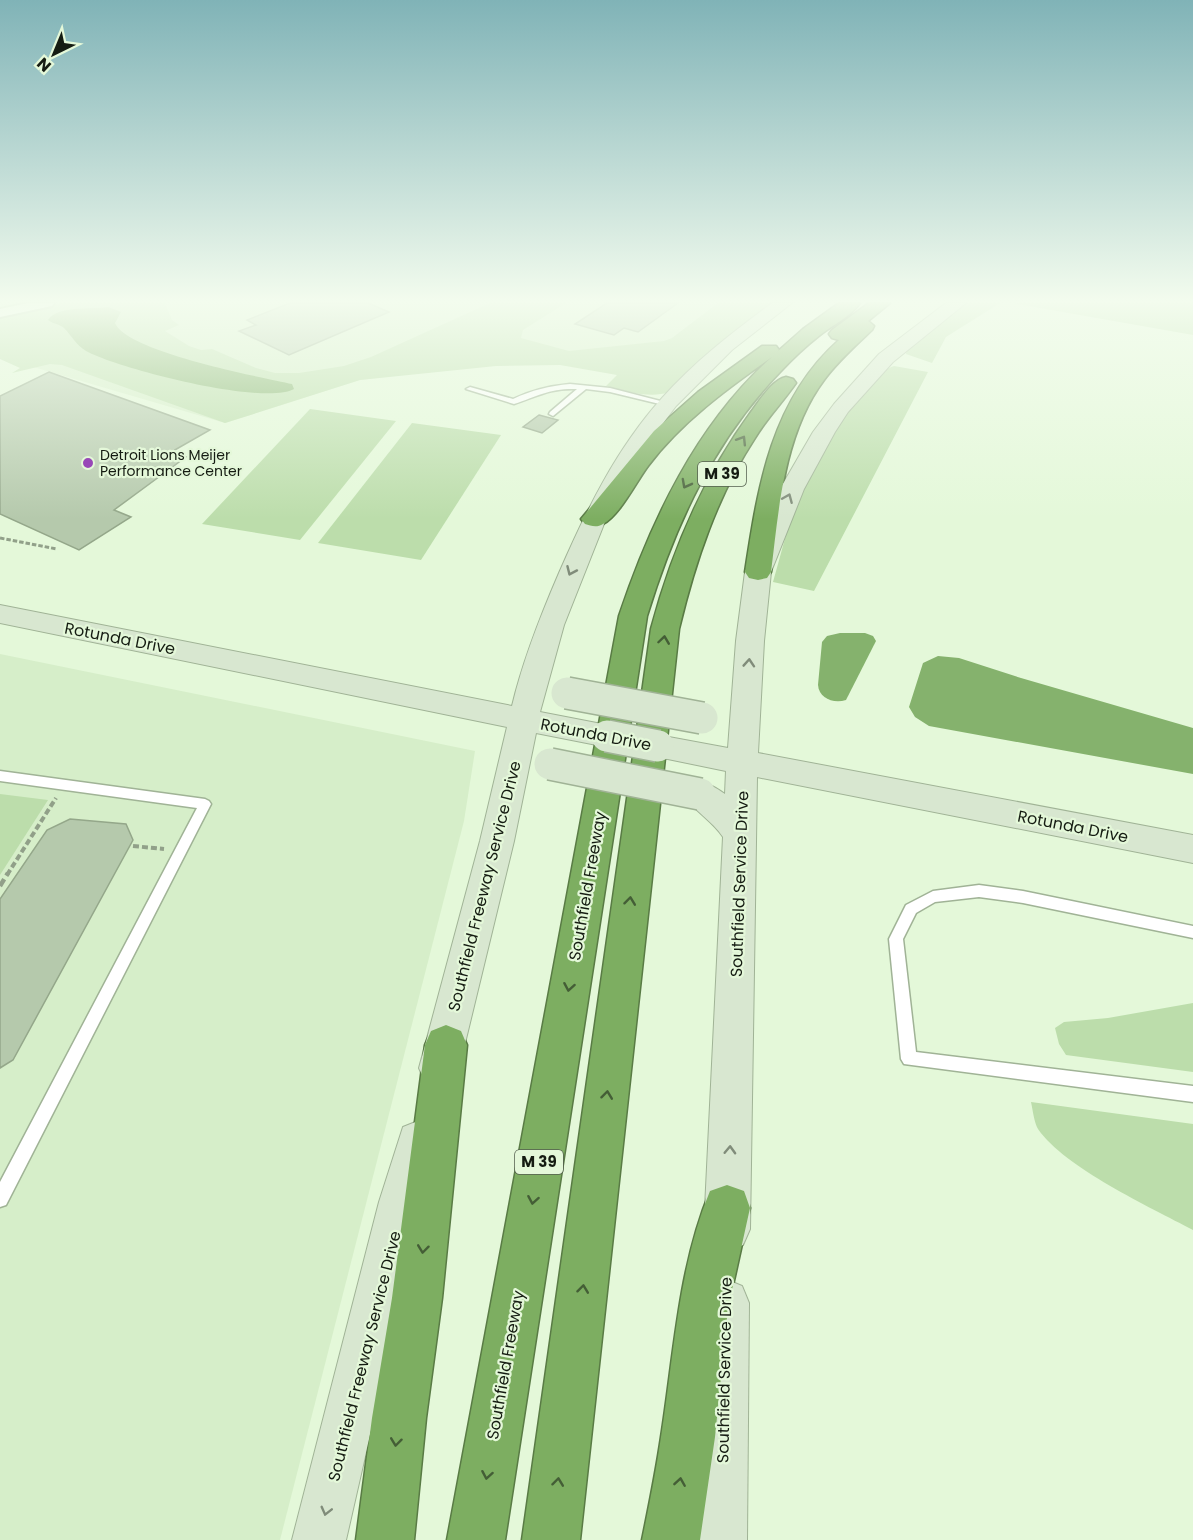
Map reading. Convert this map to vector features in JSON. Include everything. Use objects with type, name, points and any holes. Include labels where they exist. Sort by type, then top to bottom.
[{"type":"highway","points":[[594,519],[610,505],[646,453],[693,406],[735,375]]},
{"type":"highway","name":"Southfield Freeway","points":[[476,1540],[633,616],[642,584],[676,502],[701,455],[725,420],[766,375]]},
{"type":"highway","name":"M 39","points":[[551,1540],[665,629],[691,541],[710,498],[751,425],[794,375]]},
{"type":"highway","points":[[758,572],[767,501],[794,411],[817,375]]},
{"type":"highway","points":[[385,1540],[399,1418],[417,1298],[446,1045]]},
{"type":"highway","points":[[671,1540],[688,1437],[703,1308],[727,1208]]},
{"type":"main road","name":"Southfield Freeway Service Drive","points":[[319,1540],[401,1202],[446,1045],[509,787],[538,722],[538,663],[566,583],[594,519],[632,450],[668,404],[697,375]]},
{"type":"main road","name":"Southfield Service Drive","points":[[720,1540],[727,1208],[742,763],[758,572],[792,489],[824,432],[841,408],[871,375]]},
{"type":"main road","name":"Rotunda Drive","points":[[0,614],[742,763],[1193,849]]},
{"type":"main road","points":[[538,663],[544,676],[567,693],[702,718],[720,717],[733,709],[747,694]]},
{"type":"main road","points":[[509,787],[528,769],[537,765],[550,764],[700,794],[717,804],[731,818],[740,837]]},
{"type":"lane","points":[[470,389],[514,402],[524,395],[564,387],[584,387],[668,404]]},
{"type":"lane","points":[[553,414],[584,387]]},
{"type":"lane","points":[[0,776],[205,804],[0,1199]]},
{"type":"lane","points":[[1193,932],[1023,897],[980,891],[933,897],[911,909],[896,939],[909,1059],[1193,1094]]},
{"type":"path","points":[[0,538],[57,549]]},
{"type":"path","points":[[0,886],[58,796]]},
{"type":"path","points":[[133,846],[165,849]]},
{"type":"shaded area","points":[[60,375],[403,375],[360,380],[225,423]]},
{"type":"shaded area","points":[[90,375],[410,375],[360,380],[225,423]]},
{"type":"shaded area","points":[[158,375],[251,375],[292,384],[294,389],[278,393],[253,393]]},
{"type":"shaded area","points":[[617,375],[690,375],[670,392],[654,395],[638,394],[606,386]]},
{"type":"shaded area","points":[[880,375],[927,375],[814,591],[773,582],[794,508],[804,484],[839,424],[868,386]]},
{"type":"shaded area","points":[[310,409],[396,421],[300,540],[202,524]]},
{"type":"shaded area","points":[[412,423],[501,435],[421,560],[318,543]]},
{"type":"shaded area","points":[[840,633],[865,633],[873,636],[876,641],[846,700],[836,701],[824,697],[818,685],[822,642],[827,636]]},
{"type":"shaded area","points":[[0,654],[475,751],[464,821],[280,1540],[0,1540]]},
{"type":"shaded area","points":[[938,656],[959,658],[1193,728],[1193,774],[929,726],[915,717],[909,707],[923,663]]},
{"type":"shaded area","points":[[0,794],[48,800],[0,875]]},
{"type":"shaded area","points":[[1193,1003],[1193,1072],[1066,1055],[1059,1044],[1055,1028],[1064,1022],[1108,1018]]},
{"type":"shaded area","points":[[1031,1102],[1193,1124],[1193,1230],[1110,1186],[1068,1158],[1038,1129]]},
{"type":"building","name":"Detroit Lions Meijer Performance Center","points":[[43,375],[57,375],[210,430],[173,451],[186,457],[114,510],[131,517],[79,550],[0,514],[0,396]]},
{"type":"building","points":[[539,415],[558,420],[542,433],[523,427]]},
{"type":"building","points":[[70,819],[126,824],[133,840],[13,1060],[0,1068],[0,899],[47,830]]},
{"type":"place","name":"Detroit Lions Meijer Performance Center","points":[[88,463]]}]
